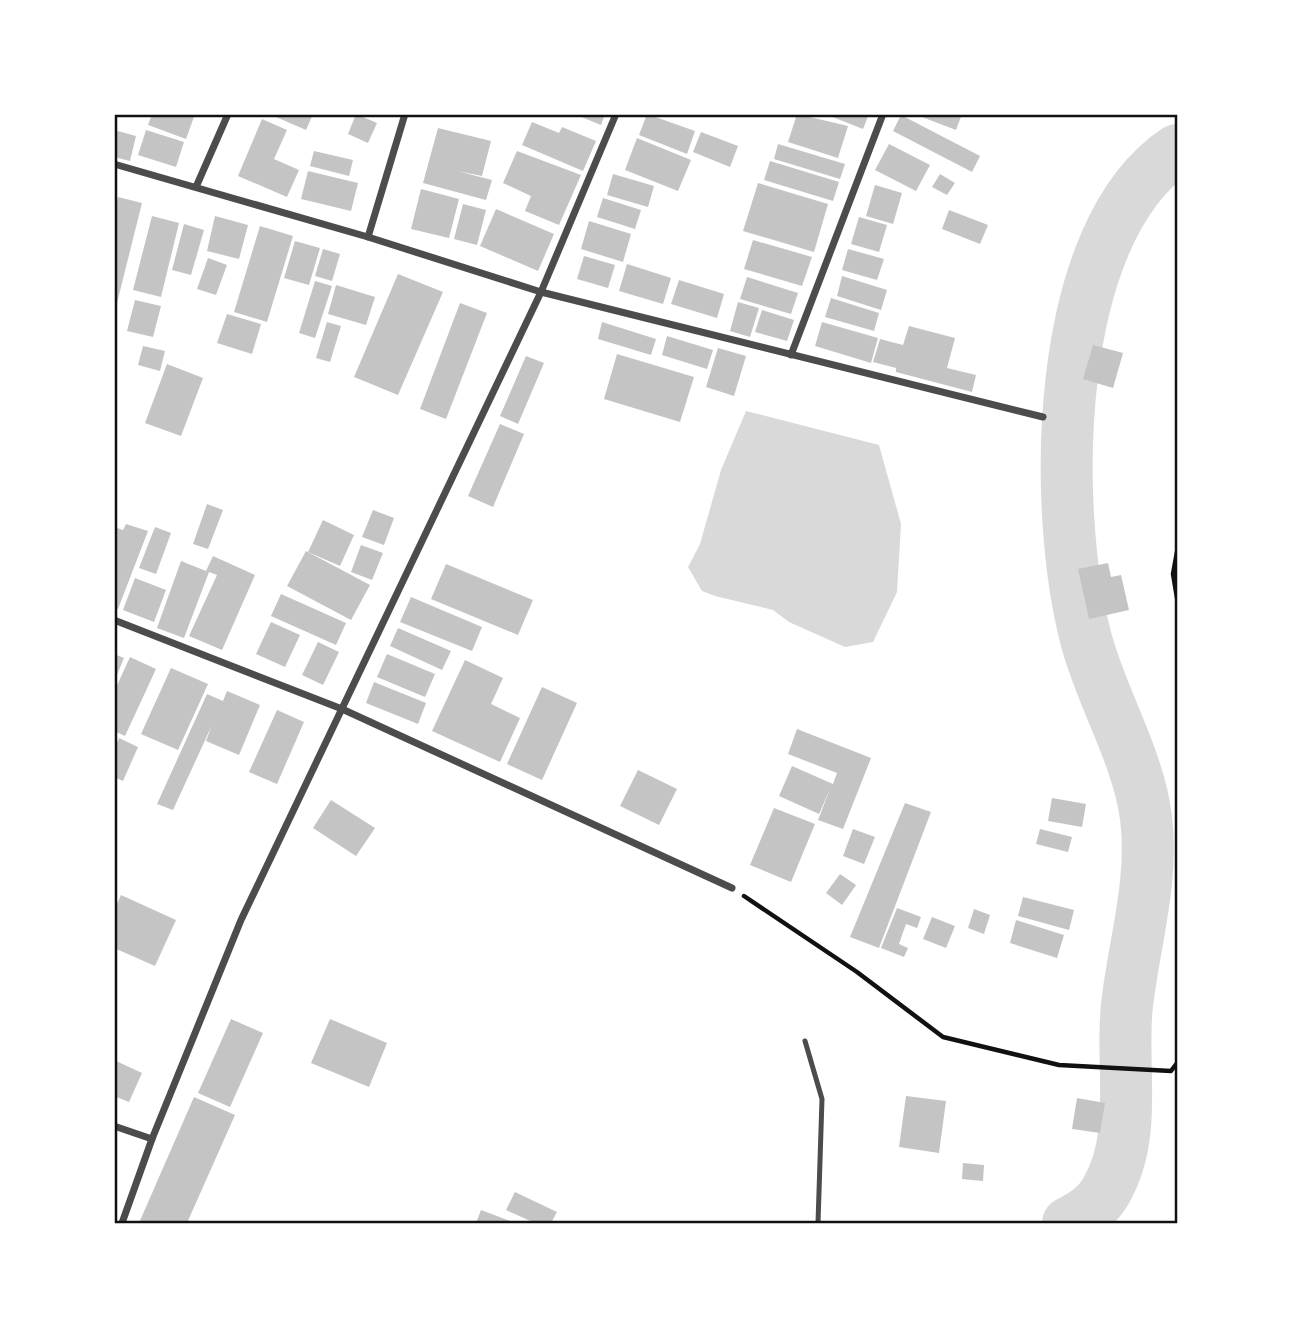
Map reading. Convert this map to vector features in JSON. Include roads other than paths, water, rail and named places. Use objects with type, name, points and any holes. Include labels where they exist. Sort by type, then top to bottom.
[{"type":"street","points":[[196,187],[228,114]]},
{"type":"street","points":[[368,236],[405,114]]},
{"type":"street","points":[[122,1223],[152,1139],[241,920],[541,292],[616,114]]},
{"type":"street","points":[[791,355],[883,114]]},
{"type":"street","points":[[114,164],[368,236],[541,292],[1043,417]]},
{"type":"street","points":[[114,620],[342,709],[732,888]]},
{"type":"street","points":[[114,1126],[152,1139]]},
{"type":"lane","points":[[805,1041],[822,1099],[818,1223]]},
{"type":"waterway","points":[[1068,1223],[1089,1210],[1102,1197],[1116,1169],[1122,1146],[1126,1100],[1125,1028],[1145,888],[1148,841],[1136,773],[1093,661],[1075,584],[1068,519],[1067,449],[1072,377],[1084,307],[1105,243],[1136,190],[1177,150]]}]
